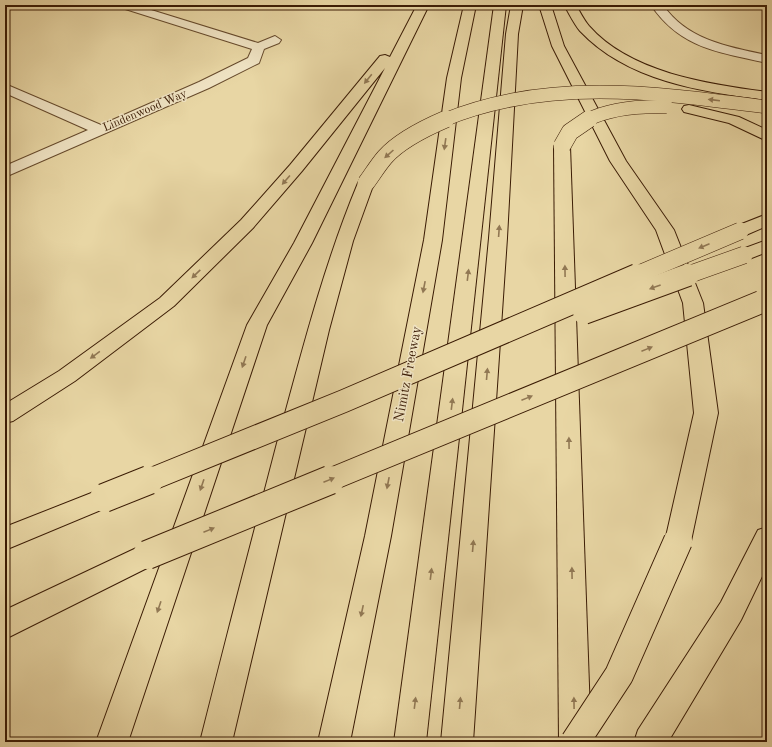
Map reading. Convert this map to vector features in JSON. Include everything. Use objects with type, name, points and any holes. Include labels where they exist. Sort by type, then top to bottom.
[{"type":"highway","name":"Nimitz Freeway","points":[[334,742],[389,474],[433,240],[454,78],[470,5]]},
{"type":"highway","points":[[410,742],[500,5]]},
{"type":"highway","points":[[457,742],[498,246],[512,34],[517,5]]},
{"type":"highway","points":[[545,5],[558,46],[618,161],[665,230],[693,303],[706,413],[678,541],[619,675],[575,742]]},
{"type":"highway","points":[[570,5],[584,30],[614,54],[652,71],[698,86],[731,92],[767,96]]},
{"type":"highway","points":[[5,415],[67,376],[167,302],[252,219],[296,168],[417,16]]},
{"type":"highway","points":[[112,742],[257,325],[303,243],[417,16]]},
{"type":"highway","points":[[216,742],[252,588],[327,295],[356,207],[366,183],[385,158],[419,132],[441,121],[492,102],[530,94],[583,91],[638,92],[767,107]]},
{"type":"highway","points":[[575,742],[562,146],[570,132],[585,121],[610,112],[637,108],[689,109],[734,120],[767,136]]},
{"type":"highway","points":[[5,539],[344,401],[767,219]]},
{"type":"highway","points":[[344,401],[767,245]]},
{"type":"highway","points":[[5,613],[764,301]]},
{"type":"highway","points":[[650,742],[731,611],[767,538]]},
{"type":"highway","points":[[5,625],[147,555]]},
{"type":"street","points":[[123,5],[259,47],[275,40]]},
{"type":"street","points":[[657,5],[668,21],[688,36],[722,49],[767,59]]},
{"type":"street","name":"Lindenwood Way","points":[[5,172],[204,85],[254,60],[259,47]]},
{"type":"street","points":[[5,88],[100,130]]}]
